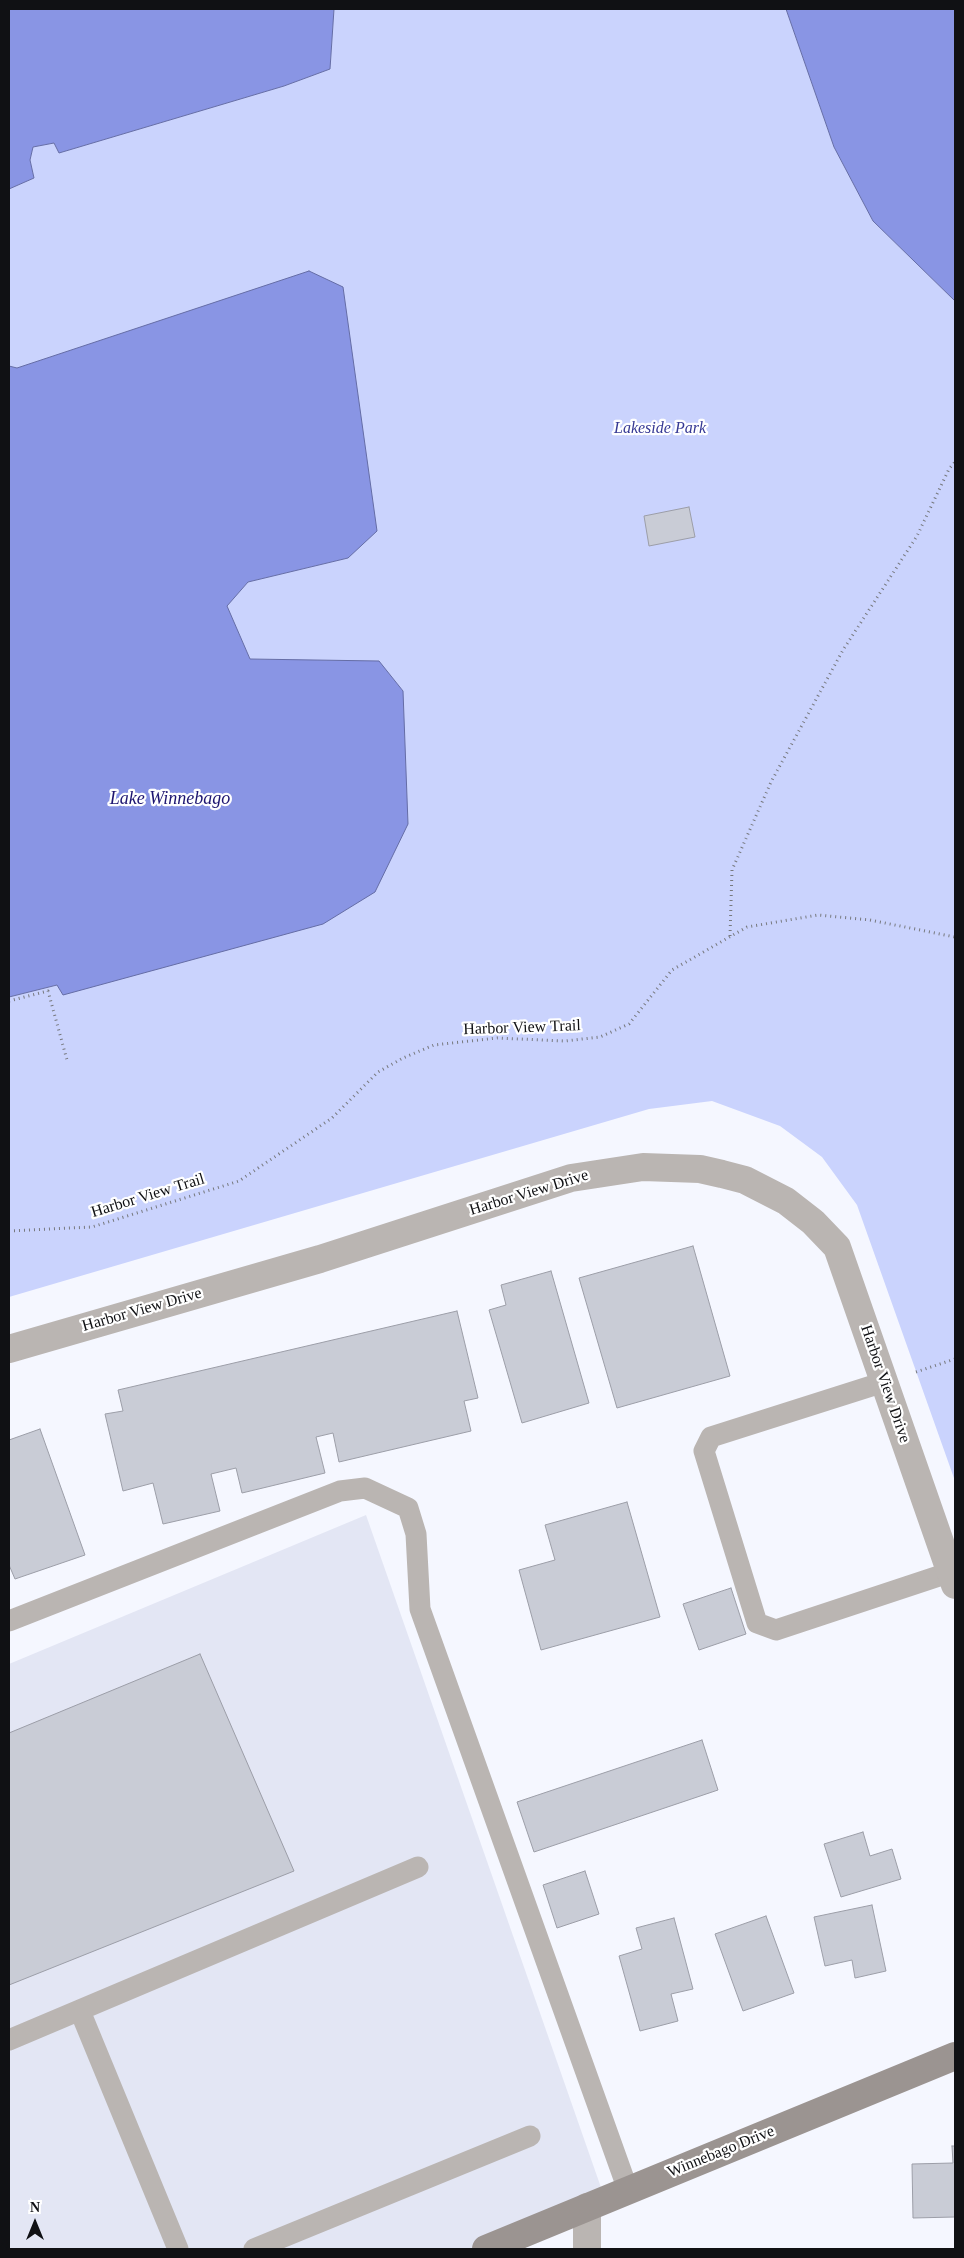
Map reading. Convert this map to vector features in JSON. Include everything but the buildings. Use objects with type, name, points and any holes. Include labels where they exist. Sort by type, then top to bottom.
[{"type":"main road","name":"Winnebago Drive","points":[[486,2249],[955,2056]]},
{"type":"street","name":"Harbor View Drive","points":[[9,1349],[320,1259],[571,1178],[642,1167],[700,1170],[745,1180],[786,1201],[817,1226],[837,1247],[953,1579]]},
{"type":"street","points":[[587,2208],[587,2249]]},
{"type":"lane","points":[[884,1382],[712,1437],[704,1451],[757,1623],[776,1630],[953,1579]]},
{"type":"lane","points":[[9,1621],[340,1492],[365,1488],[408,1508],[416,1534],[420,1609],[628,2190]]},
{"type":"lane","points":[[9,2040],[418,1867]]},
{"type":"lane","points":[[80,2011],[178,2249]]},
{"type":"lane","points":[[254,2249],[530,2136]]},
{"type":"path","points":[[730,937],[732,870],[771,782],[843,650],[917,536],[949,468],[955,462]]},
{"type":"path","name":"Harbor View Trail","points":[[9,1231],[92,1227],[239,1181],[332,1118],[378,1072],[403,1058],[434,1046],[497,1038],[565,1041],[600,1037],[629,1024],[672,970],[747,927],[818,915],[870,920],[955,937]]},
{"type":"path","points":[[9,1001],[48,991],[67,1060]]},
{"type":"path","points":[[884,1382],[955,1359]]},
{"type":"shaded area","points":[[366,1515],[605,2199],[486,2249],[9,2249],[9,1664]]},
{"type":"green space","name":"Lakeside Park","points":[[334,9],[786,9],[834,147],[873,221],[955,301],[955,1481],[857,1205],[822,1157],[780,1126],[712,1101],[649,1109],[9,1297],[9,997],[58,985],[63,994],[403,691],[379,662],[250,659],[226,606],[248,582],[348,558],[17,368],[9,366],[9,189],[34,178],[30,160],[33,147],[54,143],[59,153],[284,86],[330,69]]},
{"type":"water","points":[[9,9],[334,9],[330,69],[284,86],[59,153],[54,143],[33,147],[30,160],[34,178],[9,189]]},
{"type":"water","points":[[786,9],[955,9],[955,301],[873,221],[834,147]]},
{"type":"water","name":"Lake Winnebago","points":[[309,271],[343,287],[377,531],[348,558],[248,582],[227,606],[250,659],[379,661],[403,691],[408,824],[375,892],[323,924],[63,995],[57,985],[9,997],[9,366],[17,368]]}]
